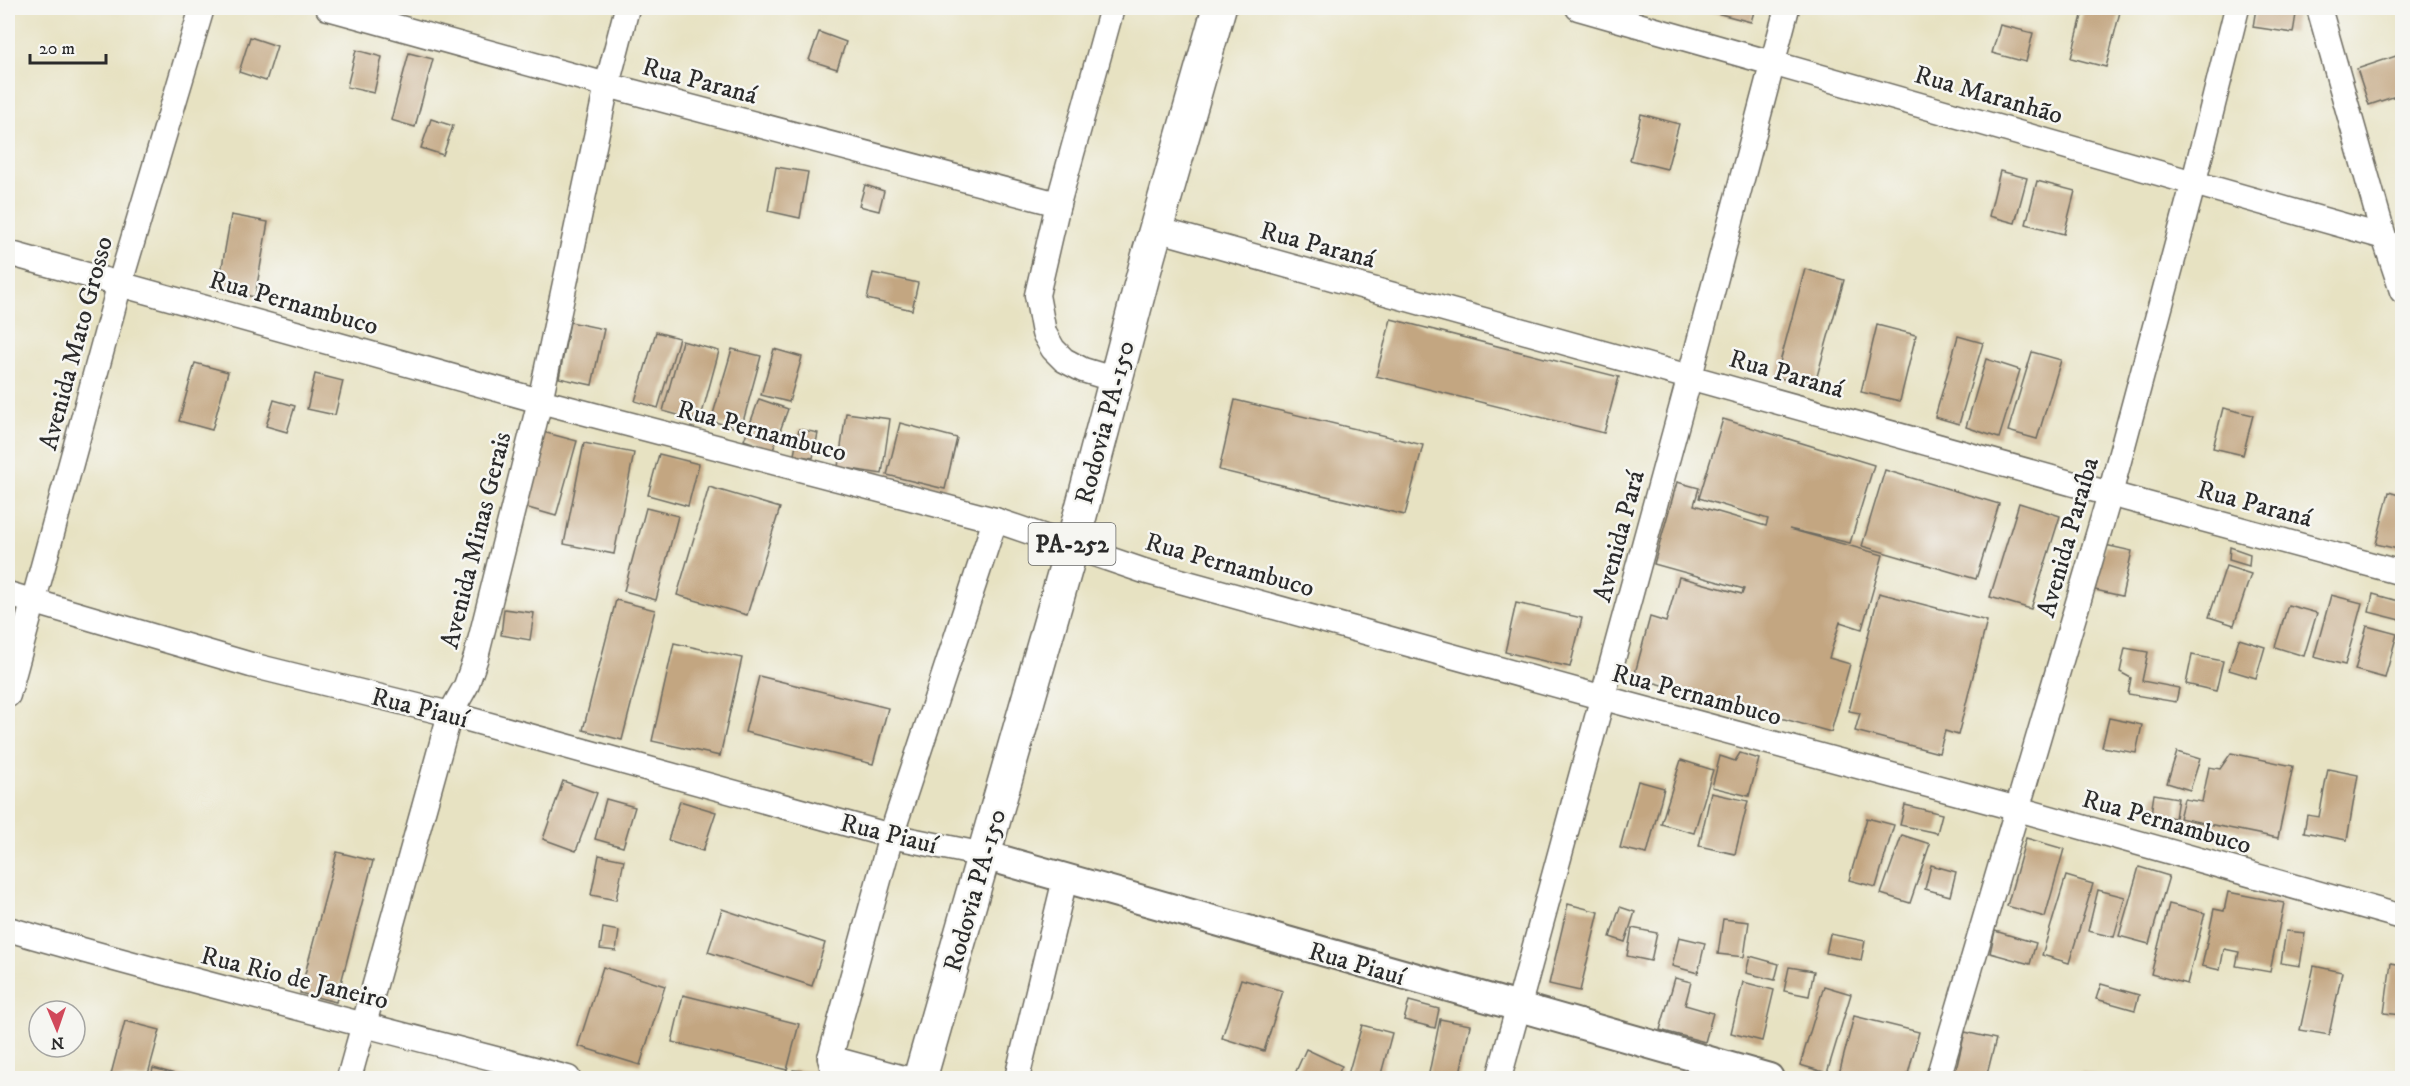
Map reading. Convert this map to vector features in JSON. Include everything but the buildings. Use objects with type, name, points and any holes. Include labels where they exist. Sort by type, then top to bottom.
[{"type":"highway","name":"Rodovia PA-150","points":[[920,1078],[1072,546],[1156,229],[1219,8]]},
{"type":"street","name":"Avenida Mato Grosso","points":[[8,695],[120,283],[202,8]]},
{"type":"street","name":"Rua Paraná","points":[[328,8],[607,85],[1058,204]]},
{"type":"street","name":"Avenida Minas Gerais","points":[[349,1078],[450,714],[466,686],[476,657],[540,400],[607,85],[627,8]]},
{"type":"street","points":[[1112,8],[1058,204],[1037,295],[1044,333],[1053,349],[1064,360],[1083,370],[1116,380]]},
{"type":"street","name":"Rua Maranhão","points":[[1578,8],[2194,181],[2384,237]]},
{"type":"street","name":"Avenida Pará","points":[[1499,1078],[1604,698],[1787,8]]},
{"type":"street","name":"Avenida Paraíba","points":[[1938,1078],[2110,494],[2194,181],[2237,8]]},
{"type":"street","points":[[2319,8],[2384,237],[2403,291]]},
{"type":"street","name":"Rua Paraná","points":[[1156,229],[2403,573]]},
{"type":"street","name":"Rua Pernambuco","points":[[8,253],[540,400],[995,520],[1144,571],[2018,809],[2403,917]]},
{"type":"street","points":[[904,1078],[833,1068],[891,836],[995,520]]},
{"type":"street","name":"Rua Piauí","points":[[8,594],[251,665],[450,714],[891,836],[984,855],[1518,1009],[1769,1078]]},
{"type":"street","points":[[1017,1078],[1065,879]]},
{"type":"street","name":"Rua Rio de Janeiro","points":[[8,929],[155,972],[364,1023],[568,1078]]}]
